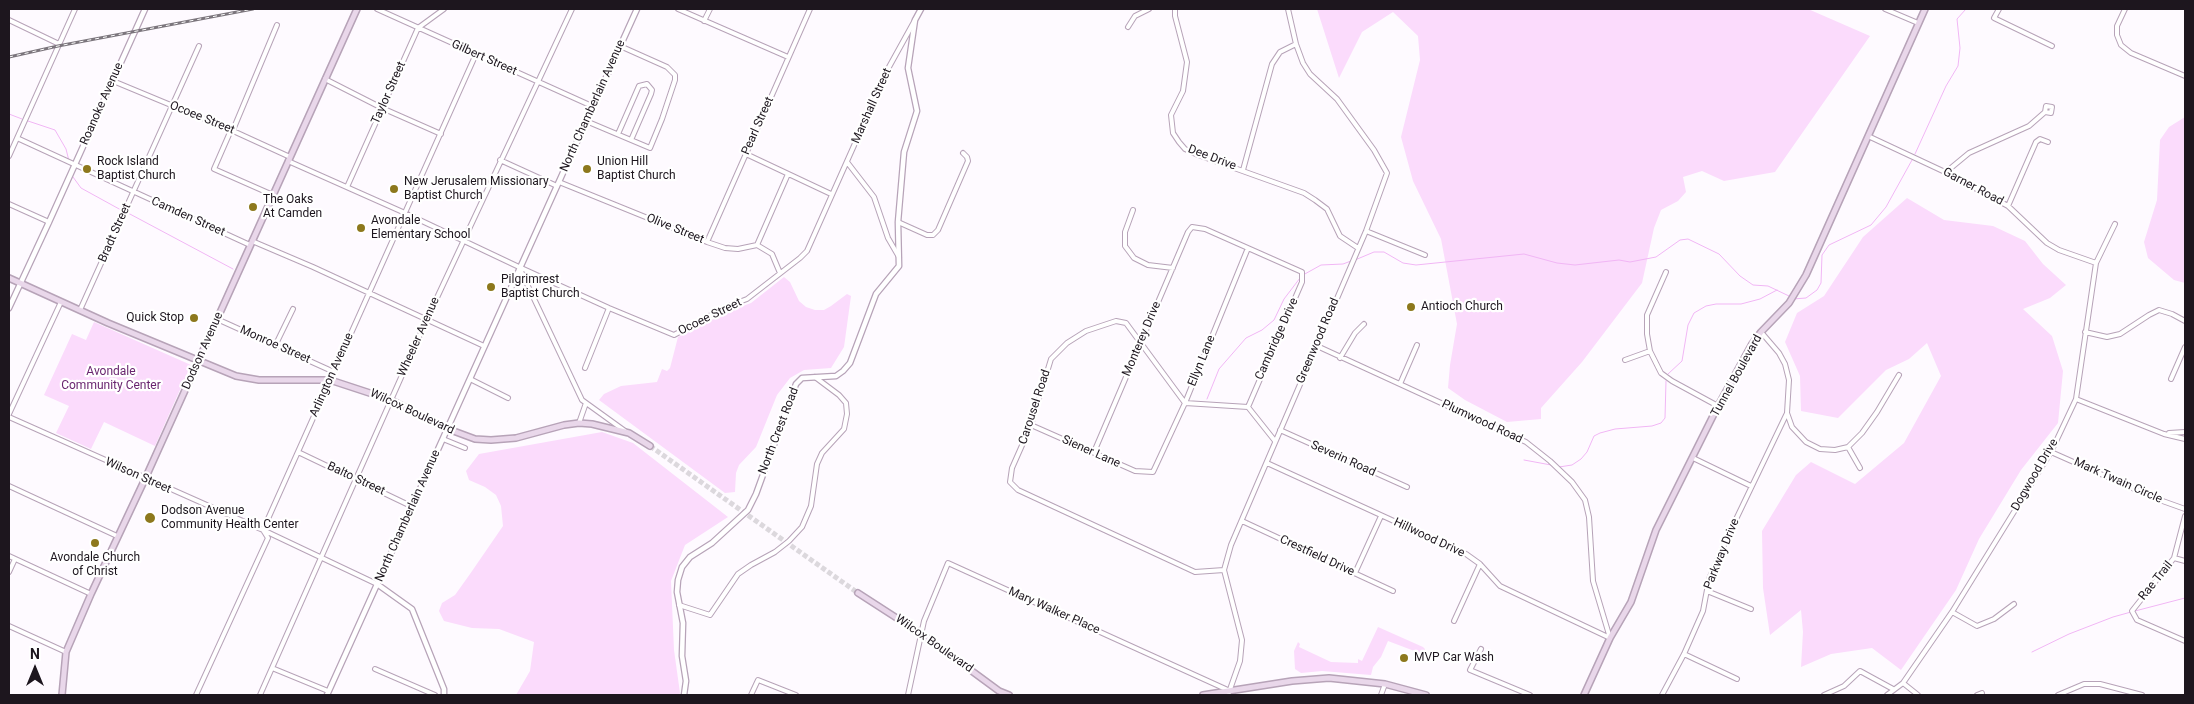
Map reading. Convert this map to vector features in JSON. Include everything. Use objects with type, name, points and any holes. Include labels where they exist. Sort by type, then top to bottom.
[{"type":"main road","name":"Dodson Avenue","points":[[62,695],[66,652],[356,9]]},
{"type":"main road","name":"Tunnel Boulevard","points":[[1584,695],[1610,638],[1631,602],[1656,530],[1694,458],[1718,406],[1752,344],[1789,303],[1806,276],[1925,9]]},
{"type":"main road","name":"Wilcox Boulevard","points":[[9,278],[198,361],[247,379],[284,381],[330,380],[391,400],[448,429],[475,439],[516,438],[564,425],[579,423],[592,424],[629,433],[650,446]]},
{"type":"main road","name":"Wilcox Boulevard","points":[[858,593],[923,635],[999,691],[1009,695]]},
{"type":"main road","points":[[1203,695],[1229,693],[1292,681],[1329,678],[1385,684],[1426,695]]},
{"type":"street","points":[[9,156],[75,9]]},
{"type":"street","name":"Roanoke Avenue","points":[[9,308],[145,9]]},
{"type":"street","name":"Gilbert Street","points":[[377,9],[592,106]]},
{"type":"street","name":"Taylor Street","points":[[347,187],[418,28],[444,9]]},
{"type":"street","name":"Wheeler Avenue","points":[[260,695],[427,319],[572,9]]},
{"type":"street","name":"North Chamberlain Avenue","points":[[328,693],[637,9]]},
{"type":"street","points":[[678,9],[788,57]]},
{"type":"street","points":[[704,21],[710,9]]},
{"type":"street","name":"Pearl Street","points":[[706,242],[810,9]]},
{"type":"street","points":[[900,258],[898,222],[904,152],[917,111],[908,68],[915,20],[921,9]]},
{"type":"street","points":[[1128,27],[1135,16],[1149,9]]},
{"type":"street","name":"Dee Drive","points":[[1175,9],[1187,62],[1183,91],[1171,115],[1173,134],[1185,149],[1304,193],[1327,210],[1340,236],[1358,248]]},
{"type":"street","name":"Greenwood Road","points":[[1224,570],[1231,545],[1366,231],[1387,173],[1374,150],[1337,99],[1310,74],[1296,44],[1288,9]]},
{"type":"street","points":[[1885,9],[1918,23]]},
{"type":"street","points":[[1999,9],[1994,18],[2052,46]]},
{"type":"street","points":[[2125,9],[2117,26],[2121,45],[2131,53],[2185,76]]},
{"type":"street","points":[[9,20],[59,44]]},
{"type":"street","name":"Marshall Street","points":[[831,194],[889,67],[915,20]]},
{"type":"street","points":[[273,195],[214,169],[277,25]]},
{"type":"street","points":[[1243,170],[1272,64],[1280,52],[1296,44]]},
{"type":"street","name":"Bradt Street","points":[[80,310],[199,46]]},
{"type":"street","points":[[586,121],[650,148],[662,119],[675,75],[667,67],[620,46]]},
{"type":"street","name":"Arlington Avenue","points":[[196,695],[268,538],[263,530],[476,54]]},
{"type":"street","points":[[325,79],[382,108],[441,134]]},
{"type":"street","name":"Ocoee Street","points":[[113,81],[232,130],[347,187],[405,212],[519,267],[674,335],[726,307],[747,299],[800,258],[807,251],[831,194]]},
{"type":"street","points":[[618,134],[639,86],[647,84],[652,90],[651,94],[631,140]]},
{"type":"street","points":[[1946,172],[1969,153],[2018,132],[2045,112]]},
{"type":"street","name":"Garner Road","points":[[1868,136],[1946,172],[2008,206],[2047,243],[2059,250],[2096,263]]},
{"type":"street","name":"Camden Street","points":[[17,138],[134,192],[368,293],[484,346]]},
{"type":"street","points":[[2008,206],[2036,142],[2042,140],[2048,142]]},
{"type":"street","points":[[898,222],[927,234],[933,235],[938,230],[968,161],[967,157],[962,153]]},
{"type":"street","points":[[746,154],[831,194]]},
{"type":"street","name":"Olive Street","points":[[500,160],[706,242],[725,248],[738,249],[757,245]]},
{"type":"street","points":[[847,162],[874,197],[888,238],[900,258]]},
{"type":"street","points":[[780,273],[772,254],[757,245],[788,174]]},
{"type":"street","points":[[9,204],[49,222]]},
{"type":"street","points":[[1133,210],[1125,232],[1125,246],[1134,258],[1148,265],[1173,268]]},
{"type":"street","name":"Dogwood Drive","points":[[1887,695],[1903,683],[1952,612],[2051,452],[2076,399],[2081,376],[2096,263],[2115,224]]},
{"type":"street","name":"Monterey Drive","points":[[1094,452],[1188,232],[1192,227],[1206,230],[1248,248]]},
{"type":"street","points":[[1366,231],[1425,255]]},
{"type":"street","name":"Cambridge Drive","points":[[1248,248],[1302,272],[1302,282],[1248,407]]},
{"type":"street","name":"Ellyn Lane","points":[[1152,472],[1186,403],[1248,248]]},
{"type":"street","name":"North Crest Road","points":[[684,695],[686,681],[683,673],[682,623],[678,580],[682,566],[690,557],[712,543],[748,510],[756,494],[796,384],[802,378],[836,376],[850,363],[876,294],[896,271],[900,258]]},
{"type":"street","points":[[519,267],[582,400],[629,433]]},
{"type":"street","points":[[1666,272],[1647,315],[1646,334],[1650,351],[1661,373],[1718,406]]},
{"type":"street","points":[[9,415],[61,302]]},
{"type":"street","points":[[585,368],[609,308]]},
{"type":"street","points":[[275,346],[293,309]]},
{"type":"street","points":[[2086,332],[2107,338],[2120,334],[2159,310],[2185,321]]},
{"type":"street","name":"Monroe Street","points":[[217,319],[334,372]]},
{"type":"street","name":"Carousel Road","points":[[1186,403],[1126,323],[1116,321],[1086,331],[1067,343],[1051,359],[1032,425],[1012,468],[1010,482],[1018,490],[1195,572],[1224,570]]},
{"type":"street","points":[[1340,358],[1355,333],[1364,324]]},
{"type":"street","points":[[1761,332],[1779,353],[1785,364],[1789,380],[1786,414],[1792,427],[1806,442],[1820,449],[1835,450],[1848,447],[1862,433],[1877,412],[1899,375]]},
{"type":"street","points":[[1400,384],[1417,345]]},
{"type":"street","name":"Plumwood Road","points":[[1317,346],[1526,442],[1572,482],[1584,500],[1589,517],[1593,581],[1610,638]]},
{"type":"street","points":[[2171,379],[2185,346]]},
{"type":"street","points":[[1625,360],[1650,351]]},
{"type":"street","points":[[679,605],[710,615],[738,574],[775,552],[802,527],[811,506],[816,464],[822,453],[844,429],[847,414],[846,403],[839,395],[815,377]]},
{"type":"street","points":[[470,380],[508,398]]},
{"type":"street","points":[[2076,399],[2164,434],[2185,439]]},
{"type":"street","points":[[1186,403],[1248,407],[1275,441]]},
{"type":"street","points":[[579,423],[586,404]]},
{"type":"street","name":"Parkway Drive","points":[[1662,695],[1684,654],[1703,611],[1709,579],[1786,414]]},
{"type":"street","name":"Wilson Street","points":[[9,415],[377,584]]},
{"type":"street","name":"Siener Lane","points":[[1032,425],[1135,471],[1152,472]]},
{"type":"street","name":"Severin Road","points":[[1280,430],[1407,487]]},
{"type":"street","points":[[2164,434],[2185,432]]},
{"type":"street","points":[[443,439],[466,448]]},
{"type":"street","points":[[1848,447],[1860,468]]},
{"type":"street","name":"Balto Street","points":[[298,452],[413,506]]},
{"type":"street","name":"Mark Twain Circle","points":[[2051,452],[2156,499],[2185,509]]},
{"type":"street","points":[[1694,458],[1751,486]]},
{"type":"street","name":"Hillwood Drive","points":[[1267,463],[1466,554],[1480,564],[1500,586],[1610,638]]},
{"type":"street","points":[[9,486],[117,536]]},
{"type":"street","points":[[1355,574],[1382,516]]},
{"type":"street","name":"Rae Trail","points":[[2185,516],[2174,558],[2132,611],[2137,620],[2185,641]]},
{"type":"street","name":"Crestfield Drive","points":[[1242,521],[1393,591]]},
{"type":"street","points":[[9,556],[91,594]]},
{"type":"street","points":[[2174,558],[2185,561]]},
{"type":"street","points":[[9,572],[14,559]]},
{"type":"street","name":"Mary Walker Place","points":[[923,635],[924,621],[948,563],[1229,693]]},
{"type":"street","points":[[1454,621],[1480,564]]},
{"type":"street","points":[[1224,570],[1242,640],[1240,661],[1229,693]]},
{"type":"street","points":[[377,584],[412,609],[444,690],[444,695]]},
{"type":"street","points":[[1707,591],[1751,609]]},
{"type":"street","points":[[1952,612],[1977,626],[1994,619],[2014,604]]},
{"type":"street","points":[[9,626],[66,652]]},
{"type":"street","points":[[908,695],[923,635]]},
{"type":"street","points":[[1481,649],[1470,670],[1530,695]]},
{"type":"street","points":[[1684,654],[1737,679]]},
{"type":"street","points":[[272,668],[328,693]]},
{"type":"street","points":[[375,669],[435,695]]},
{"type":"street","points":[[1824,695],[1844,686],[1860,671],[1893,689]]},
{"type":"street","points":[[751,695],[758,680],[796,695]]},
{"type":"street","points":[[1903,683],[1918,695]]},
{"type":"street","points":[[1381,695],[1385,684]]},
{"type":"street","points":[[2058,695],[2084,684],[2100,684],[2142,695]]},
{"type":"street","points":[[1977,695],[1982,693]]},
{"type":"green space","points":[[1317,9],[1808,9],[1870,36],[1775,172],[1724,181],[1702,171],[1683,177],[1686,192],[1678,201],[1661,210],[1654,228],[1642,283],[1582,362],[1541,408],[1541,419],[1507,422],[1465,400],[1448,388],[1457,324],[1441,239],[1413,181],[1401,137],[1420,60],[1418,36],[1393,12],[1362,32],[1339,78]]},
{"type":"green space","points":[[2185,117],[2185,283],[2174,280],[2148,258],[2144,242],[2157,200],[2160,140],[2169,127]]},
{"type":"green space","points":[[1907,198],[1944,220],[1993,226],[2025,241],[2043,264],[2066,285],[2050,298],[2023,309],[2052,336],[2063,371],[2058,423],[2021,470],[1979,539],[1956,590],[1901,670],[1872,648],[1831,654],[1801,667],[1803,632],[1801,610],[1770,635],[1763,588],[1762,531],[1796,475],[1811,462],[1855,484],[1904,443],[1941,376],[1927,343],[1909,359],[1886,370],[1838,418],[1801,411],[1800,376],[1785,342],[1797,313],[1824,296],[1863,237]]},
{"type":"green space","points":[[784,277],[790,282],[799,301],[806,307],[815,310],[824,310],[847,294],[851,296],[844,347],[831,368],[804,370],[790,378],[777,395],[756,447],[739,465],[736,473],[735,492],[725,493],[599,400],[604,394],[621,386],[657,382],[662,369],[667,371],[670,368],[678,337],[727,312],[751,303]]},
{"type":"green space","name":"Avondale Community Center","points":[[94,322],[191,365],[155,446],[104,422],[91,449],[56,433],[69,406],[44,395],[72,334],[86,340]]},
{"type":"green space","points":[[602,432],[633,443],[728,517],[685,545],[671,581],[674,650],[680,693],[679,695],[516,695],[530,671],[534,642],[499,629],[472,628],[444,621],[439,611],[442,603],[455,595],[503,526],[501,506],[496,495],[485,487],[469,480],[466,471],[479,454]]},
{"type":"green space","points":[[1378,627],[1423,647],[1426,656],[1423,659],[1417,652],[1388,641],[1381,657],[1373,667],[1371,675],[1322,671],[1301,673],[1295,669],[1294,651],[1298,642],[1300,644],[1299,647],[1331,662],[1358,663],[1358,659],[1362,661]]},
{"type":"waterway","points":[[1915,154],[1946,86],[1958,66],[1960,48],[1957,19],[1966,9]]},
{"type":"waterway","points":[[9,114],[22,119]]},
{"type":"waterway","points":[[28,121],[55,130],[66,149],[69,161]]},
{"type":"waterway","points":[[1793,299],[1806,298],[1817,290],[1821,283],[1822,255],[1829,245],[1871,225],[1886,207],[1912,160]]},
{"type":"waterway","points":[[73,177],[81,188],[121,210]]},
{"type":"waterway","points":[[128,213],[233,269]]},
{"type":"waterway","points":[[1355,260],[1374,252],[1384,252],[1403,263],[1416,265],[1524,254],[1557,263],[1575,265],[1619,260],[1630,262],[1656,257],[1680,240],[1688,239],[1719,254],[1740,276],[1753,285],[1768,286],[1789,296]]},
{"type":"waterway","points":[[1303,275],[1321,265],[1343,264],[1351,261]]},
{"type":"waterway","points":[[1207,399],[1219,369],[1246,338],[1262,330],[1274,320],[1284,299],[1300,278]]},
{"type":"waterway","points":[[1668,374],[1682,361],[1688,325],[1694,313],[1706,306],[1741,304],[1760,299],[1777,290]]},
{"type":"waterway","points":[[1559,467],[1572,465],[1581,459],[1587,452],[1594,436],[1600,433],[1615,429],[1652,426],[1661,423],[1665,418],[1666,381]]},
{"type":"waterway","points":[[1524,460],[1551,465]]},
{"type":"waterway","points":[[2135,611],[2185,598]]},
{"type":"waterway","points":[[2032,652],[2069,634],[2131,612]]},
{"type":"tunnel","points":[[650,446],[858,593]]},
{"type":"railway","points":[[9,57],[253,9]]},
{"type":"place","name":"Rock Island Baptist Church","points":[[87,169]]},
{"type":"place","name":"Union Hill Baptist Church","points":[[587,169]]},
{"type":"place","name":"New Jerusalem Missionary Baptist Church","points":[[394,189]]},
{"type":"place","name":"The Oaks At Camden","points":[[253,207]]},
{"type":"place","name":"Avondale Elementary School","points":[[361,228]]},
{"type":"place","name":"Pilgrimrest Baptist Church","points":[[491,287]]},
{"type":"place","name":"Antioch Church","points":[[1411,307]]},
{"type":"place","name":"Quick Stop","points":[[194,318]]},
{"type":"place","name":"Dodson Avenue Community Health Center","points":[[150,518]]},
{"type":"place","name":"Avondale Church of Christ","points":[[95,543]]},
{"type":"place","name":"MVP Car Wash","points":[[1404,658]]}]
